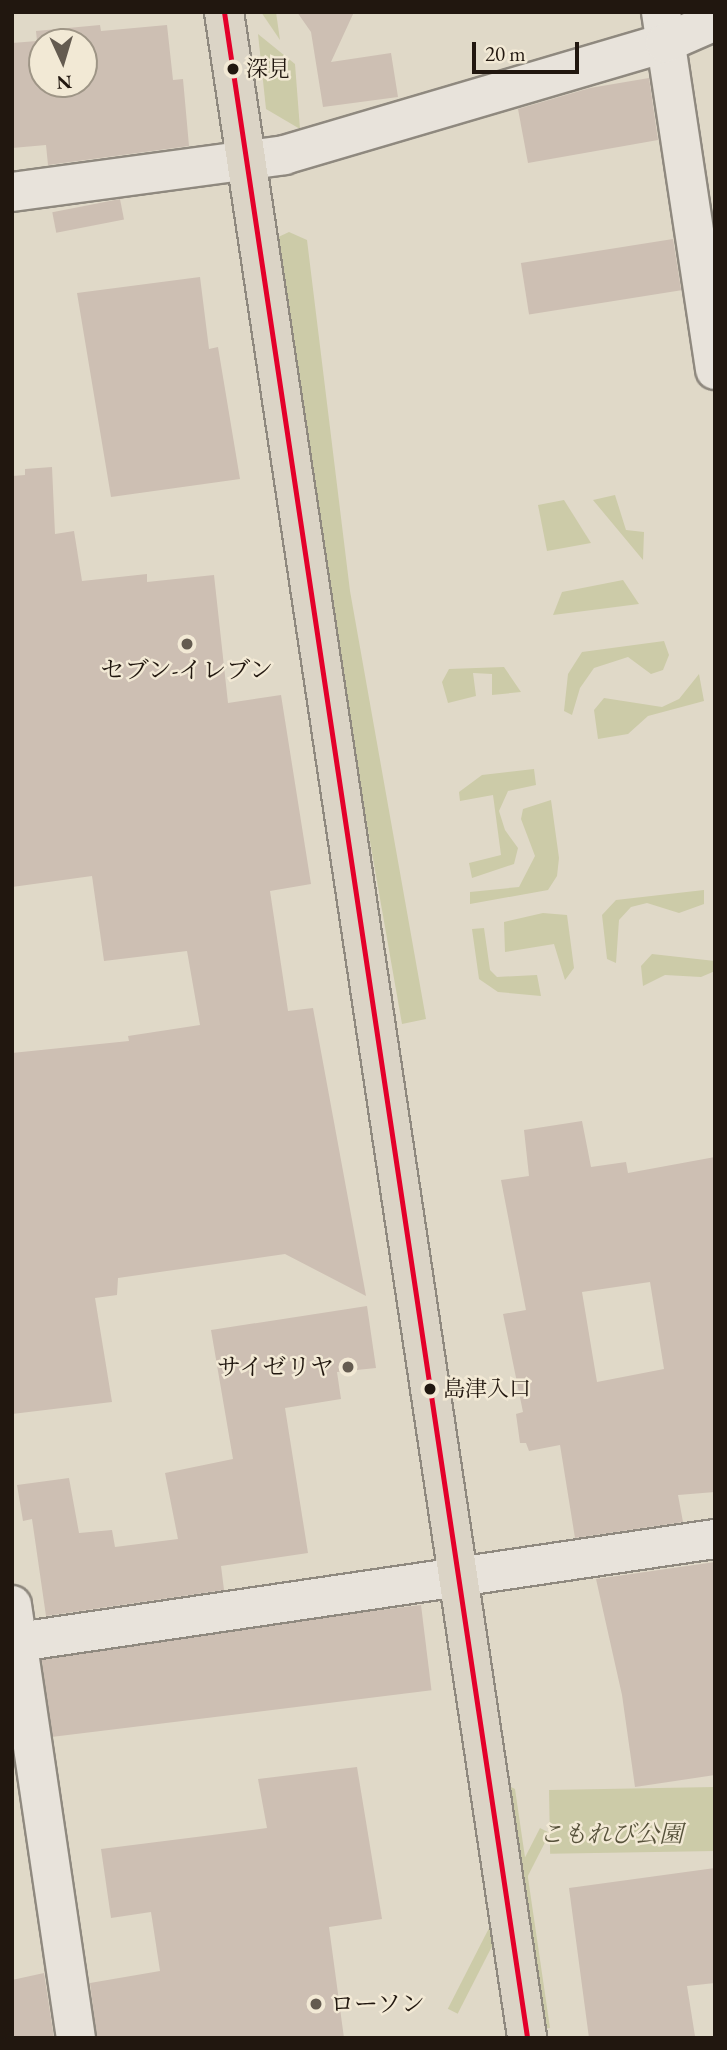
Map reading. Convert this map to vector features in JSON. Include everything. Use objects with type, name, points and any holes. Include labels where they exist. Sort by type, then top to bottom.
[{"type":"highway","points":[[224,12],[527,2038]]},
{"type":"street","points":[[12,192],[284,155],[663,28],[715,21]]},
{"type":"street","points":[[663,28],[715,370]]},
{"type":"street","points":[[15,1642],[715,1539]]},
{"type":"street","points":[[12,1605],[15,1642],[76,2038]]},
{"type":"green space","points":[[261,12],[276,12],[280,40]]},
{"type":"green space","points":[[258,34],[295,64],[300,129],[266,109]]},
{"type":"green space","points":[[289,232],[307,240],[350,591],[426,1019],[402,1024],[352,739],[274,239]]},
{"type":"green space","points":[[615,495],[626,530],[644,532],[643,560],[593,500]]},
{"type":"green space","points":[[564,500],[591,543],[547,551],[538,505]]},
{"type":"green space","points":[[623,580],[639,604],[553,615],[562,592]]},
{"type":"green space","points":[[664,641],[669,655],[663,670],[651,674],[628,657],[594,668],[580,688],[572,715],[564,711],[568,674],[582,652]]},
{"type":"green space","points":[[504,667],[521,692],[492,695],[492,674],[473,673],[476,696],[448,703],[442,682],[449,669]]},
{"type":"green space","points":[[699,674],[704,701],[648,716],[628,734],[598,739],[594,710],[604,698],[662,707],[679,699]]},
{"type":"green space","points":[[534,769],[536,785],[508,791],[499,811],[505,830],[518,848],[514,864],[472,878],[469,863],[501,855],[493,795],[460,801],[459,792],[482,775]]},
{"type":"green space","points":[[551,800],[559,858],[557,876],[548,890],[470,904],[470,892],[519,887],[535,856],[521,819],[523,809]]},
{"type":"green space","points":[[704,890],[704,904],[679,913],[647,903],[631,907],[619,920],[616,963],[607,959],[602,915],[616,900]]},
{"type":"green space","points":[[543,913],[567,915],[574,968],[565,980],[554,944],[505,952],[504,922]]},
{"type":"green space","points":[[484,928],[490,970],[497,977],[537,975],[541,996],[498,992],[479,979],[472,929]]},
{"type":"green space","points":[[652,954],[715,961],[715,971],[701,977],[665,975],[643,986],[641,966]]},
{"type":"green space","points":[[507,1785],[515,1789],[550,2028],[540,2029]]},
{"type":"green space","name":"こもれび公園","points":[[714,1787],[715,1851],[550,1854],[549,1790]]},
{"type":"green space","points":[[540,1828],[550,1833],[458,2014],[448,2009]]},
{"type":"building","points":[[297,12],[354,12],[331,62],[391,53],[398,97],[323,107],[311,32]]},
{"type":"building","points":[[100,25],[101,31],[167,25],[173,80],[183,79],[189,146],[48,165],[46,145],[12,148],[12,43],[28,42],[28,98],[98,98],[98,28],[68,28]]},
{"type":"building","points":[[649,78],[658,140],[528,163],[518,109],[590,88]]},
{"type":"building","points":[[120,199],[124,220],[56,233],[52,212]]},
{"type":"building","points":[[673,239],[681,290],[529,314],[521,263]]},
{"type":"building","points":[[200,277],[209,349],[218,347],[240,479],[111,497],[77,293]]},
{"type":"building","points":[[52,467],[55,534],[74,531],[82,581],[147,574],[147,582],[214,575],[228,703],[281,695],[311,884],[270,891],[288,1011],[313,1008],[366,1296],[285,1254],[118,1278],[117,1295],[95,1298],[112,1402],[12,1414],[12,1053],[129,1041],[128,1036],[200,1025],[187,951],[104,961],[92,876],[12,887],[12,476],[25,475],[25,469]]},
{"type":"building","points":[[582,1121],[591,1167],[626,1162],[628,1173],[715,1157],[715,1492],[678,1495],[683,1522],[575,1538],[560,1445],[529,1451],[526,1443],[520,1443],[516,1414],[523,1412],[503,1314],[526,1310],[501,1180],[529,1176],[524,1130]],"holes":[[[650,1282],[664,1369],[597,1382],[582,1292]]]},
{"type":"building","points":[[367,1306],[376,1368],[337,1372],[341,1399],[285,1408],[308,1553],[221,1566],[224,1590],[46,1616],[32,1519],[23,1521],[17,1485],[69,1478],[79,1533],[112,1530],[115,1547],[178,1539],[165,1473],[233,1459],[211,1330]]},
{"type":"building","points":[[715,1562],[715,1775],[635,1787],[622,1695],[596,1579]]},
{"type":"building","points":[[421,1605],[431,1690],[51,1737],[41,1652]]},
{"type":"building","points":[[357,1767],[382,1919],[329,1927],[344,2038],[97,2038],[90,1983],[160,1971],[151,1912],[111,1918],[101,1849],[267,1828],[258,1779]]},
{"type":"building","points":[[715,1868],[715,1983],[687,1986],[695,2036],[589,2038],[569,1888]]},
{"type":"building","points":[[44,1973],[54,2038],[12,2038],[12,1980]]},
{"type":"transit line","points":[[224,12],[527,2038]]},
{"type":"place","name":"深見","points":[[233,69]]},
{"type":"place","name":"セブン-イレブン","points":[[187,644]]},
{"type":"place","name":"サイゼリヤ","points":[[348,1367]]},
{"type":"place","name":"島津入口","points":[[430,1389]]},
{"type":"place","name":"ローソン","points":[[316,2004]]}]
